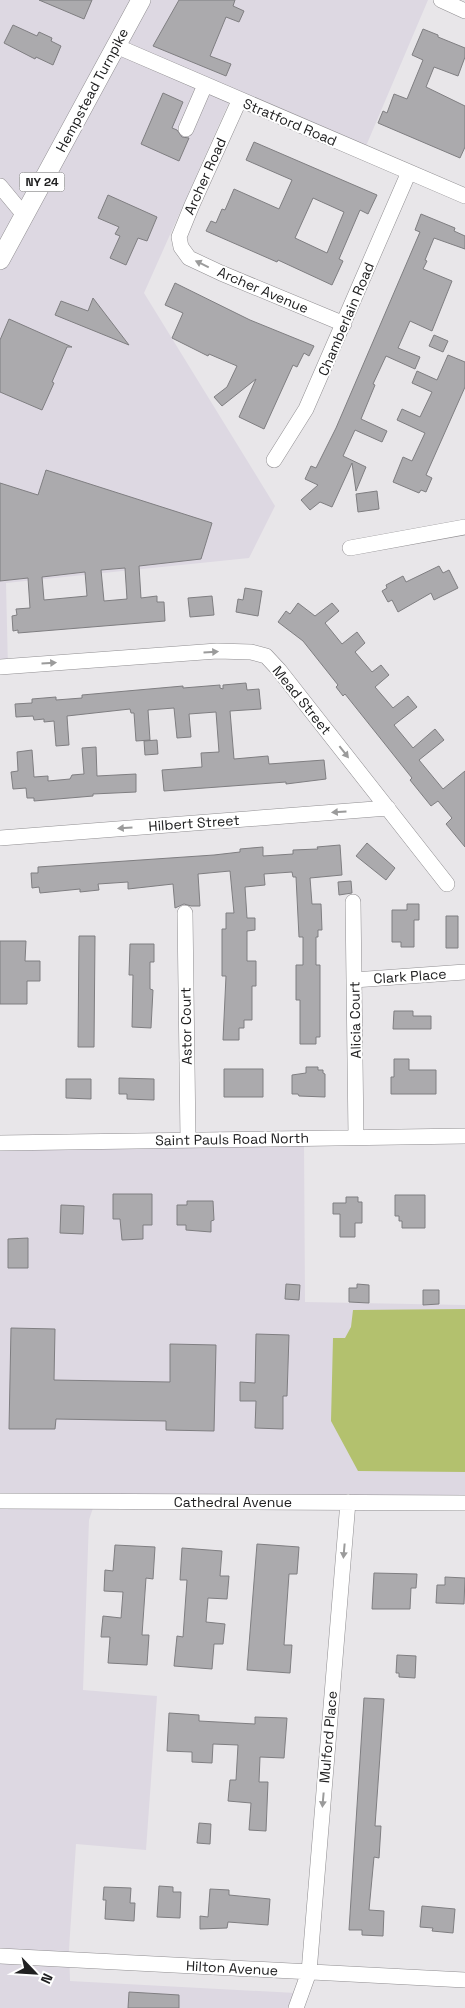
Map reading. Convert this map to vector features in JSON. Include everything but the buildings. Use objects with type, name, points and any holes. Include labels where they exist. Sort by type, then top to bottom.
[{"type":"main road","name":"Hempstead Turnpike","points":[[0,260],[141,0]]},
{"type":"street","points":[[440,0],[465,11]]},
{"type":"street","name":"Stratford Road","points":[[116,46],[239,101],[465,196]]},
{"type":"street","points":[[186,129],[205,85]]},
{"type":"street","name":"Archer Road","points":[[184,252],[179,237],[239,101]]},
{"type":"street","name":"Chamberlain Road","points":[[274,460],[306,409],[409,172]]},
{"type":"street","points":[[0,186],[24,215]]},
{"type":"street","name":"Archer Avenue","points":[[184,252],[189,258],[221,273],[344,324]]},
{"type":"street","points":[[350,548],[465,527]]},
{"type":"street","name":"Mead Street","points":[[0,667],[217,651],[251,652],[266,656],[447,884]]},
{"type":"street","name":"Hilbert Street","points":[[0,838],[388,808]]},
{"type":"street","name":"Alicia Court","points":[[353,902],[356,1137]]},
{"type":"street","name":"Astor Court","points":[[185,914],[188,1139]]},
{"type":"street","name":"Clark Place","points":[[354,980],[465,972]]},
{"type":"street","name":"Saint Pauls Road North","points":[[0,1143],[465,1136]]},
{"type":"street","name":"Cathedral Avenue","points":[[0,1501],[465,1504]]},
{"type":"street","name":"Mulford Place","points":[[296,2008],[309,1972],[348,1502]]},
{"type":"street","name":"Hilton Avenue","points":[[0,1956],[465,1980]]},
{"type":"shaded area","points":[[0,0],[428,0],[366,146],[234,91],[144,293],[275,506],[249,558],[6,583],[8,669],[0,669]]},
{"type":"shaded area","points":[[0,1141],[304,1142],[305,1302],[465,1305],[465,1497],[97,1496],[89,1520],[83,1690],[157,1696],[146,1850],[76,1844],[69,1949],[70,1981],[296,1993],[290,2008],[0,2008]]},
{"type":"green space","points":[[465,1309],[465,1472],[358,1471],[331,1421],[333,1338],[345,1338],[351,1327],[353,1310]]}]
